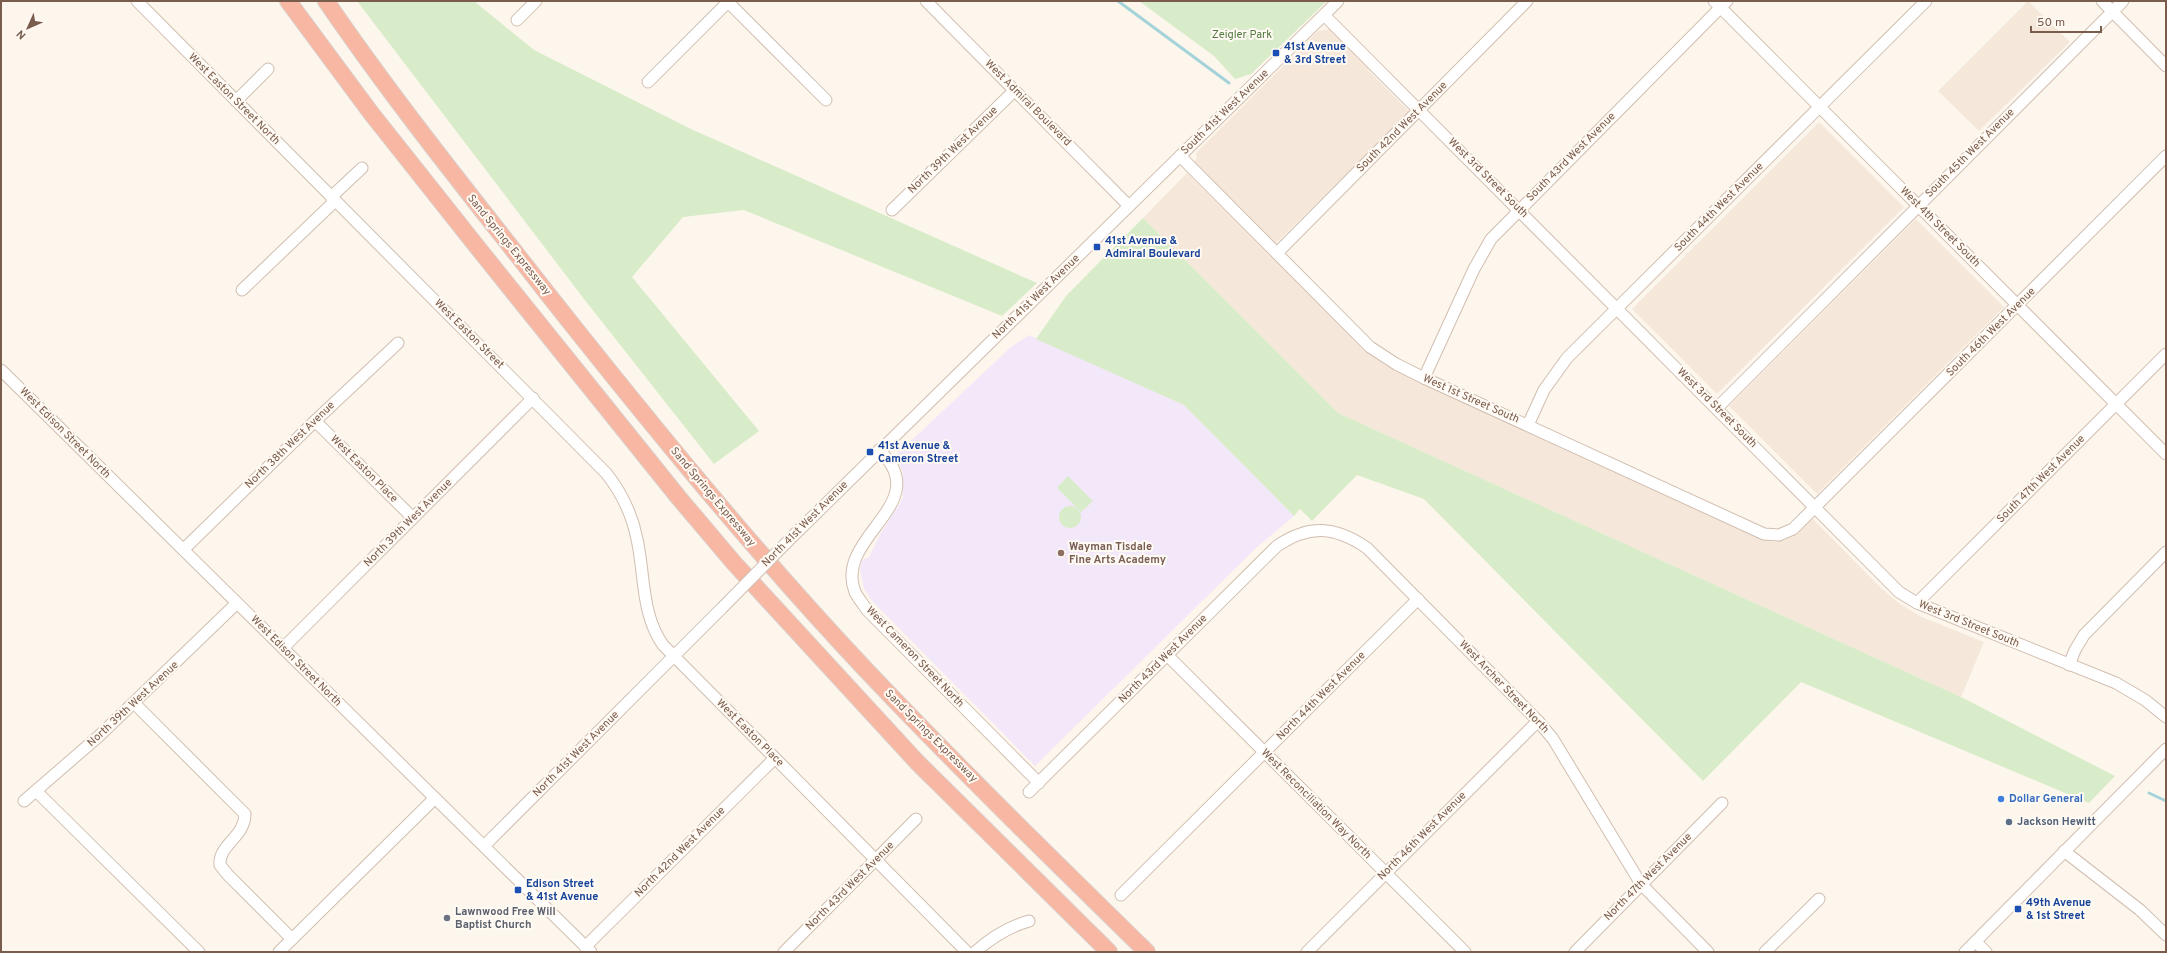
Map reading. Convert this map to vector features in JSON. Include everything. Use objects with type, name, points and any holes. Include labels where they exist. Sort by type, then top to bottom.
[{"type":"highway","points":[[288,1],[371,113],[482,253],[729,557],[841,682],[917,762],[1109,952]]},
{"type":"highway","name":"Sand Springs Expressway","points":[[326,1],[381,80],[456,178],[635,404],[727,515],[826,626],[892,697],[1147,952]]},
{"type":"street","points":[[517,20],[536,1]]},
{"type":"street","points":[[648,82],[728,1],[826,100]]},
{"type":"street","name":"West Admiral Boulevard","points":[[926,1],[1014,91],[1092,166],[1129,206]]},
{"type":"street","name":"South 41st West Avenue","points":[[1129,206],[1338,1]]},
{"type":"street","name":"South 42nd West Avenue","points":[[1277,253],[1527,1]]},
{"type":"street","name":"South 44th West Avenue","points":[[1528,425],[1544,390],[1554,374],[1567,358],[1926,1]]},
{"type":"street","points":[[2102,1],[2166,66]]},
{"type":"street","name":"South 45th West Avenue","points":[[1717,408],[2123,1]]},
{"type":"street","name":"West Easton Street North","points":[[138,2],[333,199]]},
{"type":"street","name":"West 4th Street South","points":[[1721,3],[1820,107],[2166,454]]},
{"type":"street","name":"South 43rd West Avenue","points":[[1424,378],[1482,253],[1500,229],[1721,3]]},
{"type":"street","name":"West 3rd Street South","points":[[1324,15],[1420,109],[1899,592],[1917,603],[2129,689],[2155,706],[2166,717]]},
{"type":"street","points":[[236,101],[268,68]]},
{"type":"street","name":"North 39th West Avenue","points":[[892,210],[1014,91]]},
{"type":"street","name":"West 1st Street South","points":[[1180,156],[1370,347],[1396,364],[1764,534],[1779,535],[1789,532],[1815,507]]},
{"type":"street","name":"South 46th West Avenue","points":[[1815,507],[2166,156]]},
{"type":"street","points":[[242,290],[362,168]]},
{"type":"street","name":"West Easton Street","points":[[333,199],[606,473]]},
{"type":"street","name":"North 41st West Avenue","points":[[484,846],[879,450],[1129,206]]},
{"type":"street","name":"North 38th West Avenue","points":[[184,549],[315,421],[398,343]]},
{"type":"street","name":"South 47th West Avenue","points":[[1917,603],[2166,354]]},
{"type":"street","name":"West Edison Street North","points":[[1,370],[588,949]]},
{"type":"street","name":"North 39th West Avenue","points":[[283,648],[532,398]]},
{"type":"street","name":"West Easton Place","points":[[315,421],[413,518]]},
{"type":"street","name":"West Cameron Street North","points":[[879,450],[891,463],[895,474],[895,493],[887,512],[856,554],[852,573],[855,591],[867,610],[1039,783]]},
{"type":"street","name":"West Easton Place","points":[[606,473],[625,501],[635,527],[650,622],[658,637],[674,656],[967,952]]},
{"type":"street","name":"West Archer Street North","points":[[1302,532],[1327,530],[1354,539],[1367,548],[1538,721],[1553,740],[1641,884],[1708,952]]},
{"type":"street","name":"North 43rd West Avenue","points":[[1029,792],[1277,546],[1290,537],[1302,532]]},
{"type":"street","points":[[2069,665],[2075,650],[2084,635],[2166,552]]},
{"type":"street","name":"North 44th West Avenue","points":[[1121,895],[1418,599]]},
{"type":"street","name":"North 39th West Avenue","points":[[24,801],[134,702],[237,603]]},
{"type":"street","name":"West Reconciliation Way North","points":[[1167,655],[1465,952]]},
{"type":"street","points":[[134,702],[245,814],[242,831],[221,854],[220,865],[292,939]]},
{"type":"street","name":"North 46th West Avenue","points":[[1307,952],[1538,721]]},
{"type":"street","points":[[1965,952],[2166,749]]},
{"type":"street","name":"North 42nd West Avenue","points":[[588,949],[775,758]]},
{"type":"street","points":[[36,791],[199,952]]},
{"type":"street","points":[[279,952],[435,798]]},
{"type":"street","name":"North 47th West Avenue","points":[[1575,952],[1722,803]]},
{"type":"street","name":"North 43rd West Avenue","points":[[784,952],[916,819]]},
{"type":"street","points":[[2064,851],[2140,910],[2166,935]]},
{"type":"street","points":[[1765,952],[1819,899]]},
{"type":"street","points":[[975,952],[995,935],[1011,927],[1029,921]]},
{"type":"street","points":[[1976,942],[1986,952]]},
{"type":"shaded area","points":[[2028,1],[2070,42],[1979,131],[1938,91]]},
{"type":"shaded area","points":[[1330,29],[1335,32],[1370,68],[1368,70],[1410,112],[1276,243],[1194,162],[1197,158],[1196,153],[1318,31]]},
{"type":"shaded area","points":[[1819,122],[1904,207],[1717,394],[1632,309]]},
{"type":"shaded area","points":[[1187,173],[1363,349],[1385,365],[1759,538],[1773,542],[1785,540],[1798,533],[1812,518],[1882,589],[1900,604],[1922,617],[1984,642],[1961,697],[1338,413],[1143,218]]},
{"type":"shaded area","points":[[1916,219],[2004,307],[1817,494],[1729,406]]},
{"type":"shaded area","name":"Wayman Tisdale Fine Arts Academy","points":[[1029,335],[1184,405],[1294,516],[1256,548],[1035,766],[873,602],[864,589],[860,570],[862,560],[869,557],[881,533],[903,498],[903,473],[896,455],[1011,347]]},
{"type":"green space","points":[[357,1],[474,1],[534,50],[691,129],[1037,283],[1002,316],[744,210],[683,217],[632,277],[759,431],[714,464],[584,299]]},
{"type":"green space","name":"Zeigler Park","points":[[1139,1],[1327,1],[1251,74],[1235,79],[1214,56]]},
{"type":"green space","points":[[1143,218],[1338,413],[1961,697],[2115,776],[2089,803],[1801,682],[1703,781],[1424,499],[1357,475],[1312,521],[1300,509],[1294,516],[1184,405],[1036,339],[1066,296]]},
{"type":"green space","points":[[1068,476],[1093,501],[1081,512],[1057,488]]},
{"type":"green space","points":[[1070,506],[1078,509],[1081,517],[1078,525],[1070,528],[1062,525],[1059,517],[1062,509]]},
{"type":"waterway","points":[[1118,1],[1229,83]]},
{"type":"waterway","points":[[2149,793],[2166,801]]},
{"type":"place","name":"41st Avenue & 3rd Street","points":[[1276,53]]},
{"type":"place","name":"41st Avenue & Admiral Boulevard","points":[[1097,247]]},
{"type":"place","name":"41st Avenue & Cameron Street","points":[[870,452]]},
{"type":"place","name":"Wayman Tisdale Fine Arts Academy","points":[[1061,553]]},
{"type":"place","name":"Dollar General","points":[[2001,799]]},
{"type":"place","name":"Jackson Hewitt","points":[[2009,822]]},
{"type":"place","name":"Edison Street & 41st Avenue","points":[[518,890]]},
{"type":"place","name":"49th Avenue & 1st Street","points":[[2018,909]]},
{"type":"place","name":"Lawnwood Free Will Baptist Church","points":[[447,918]]}]
